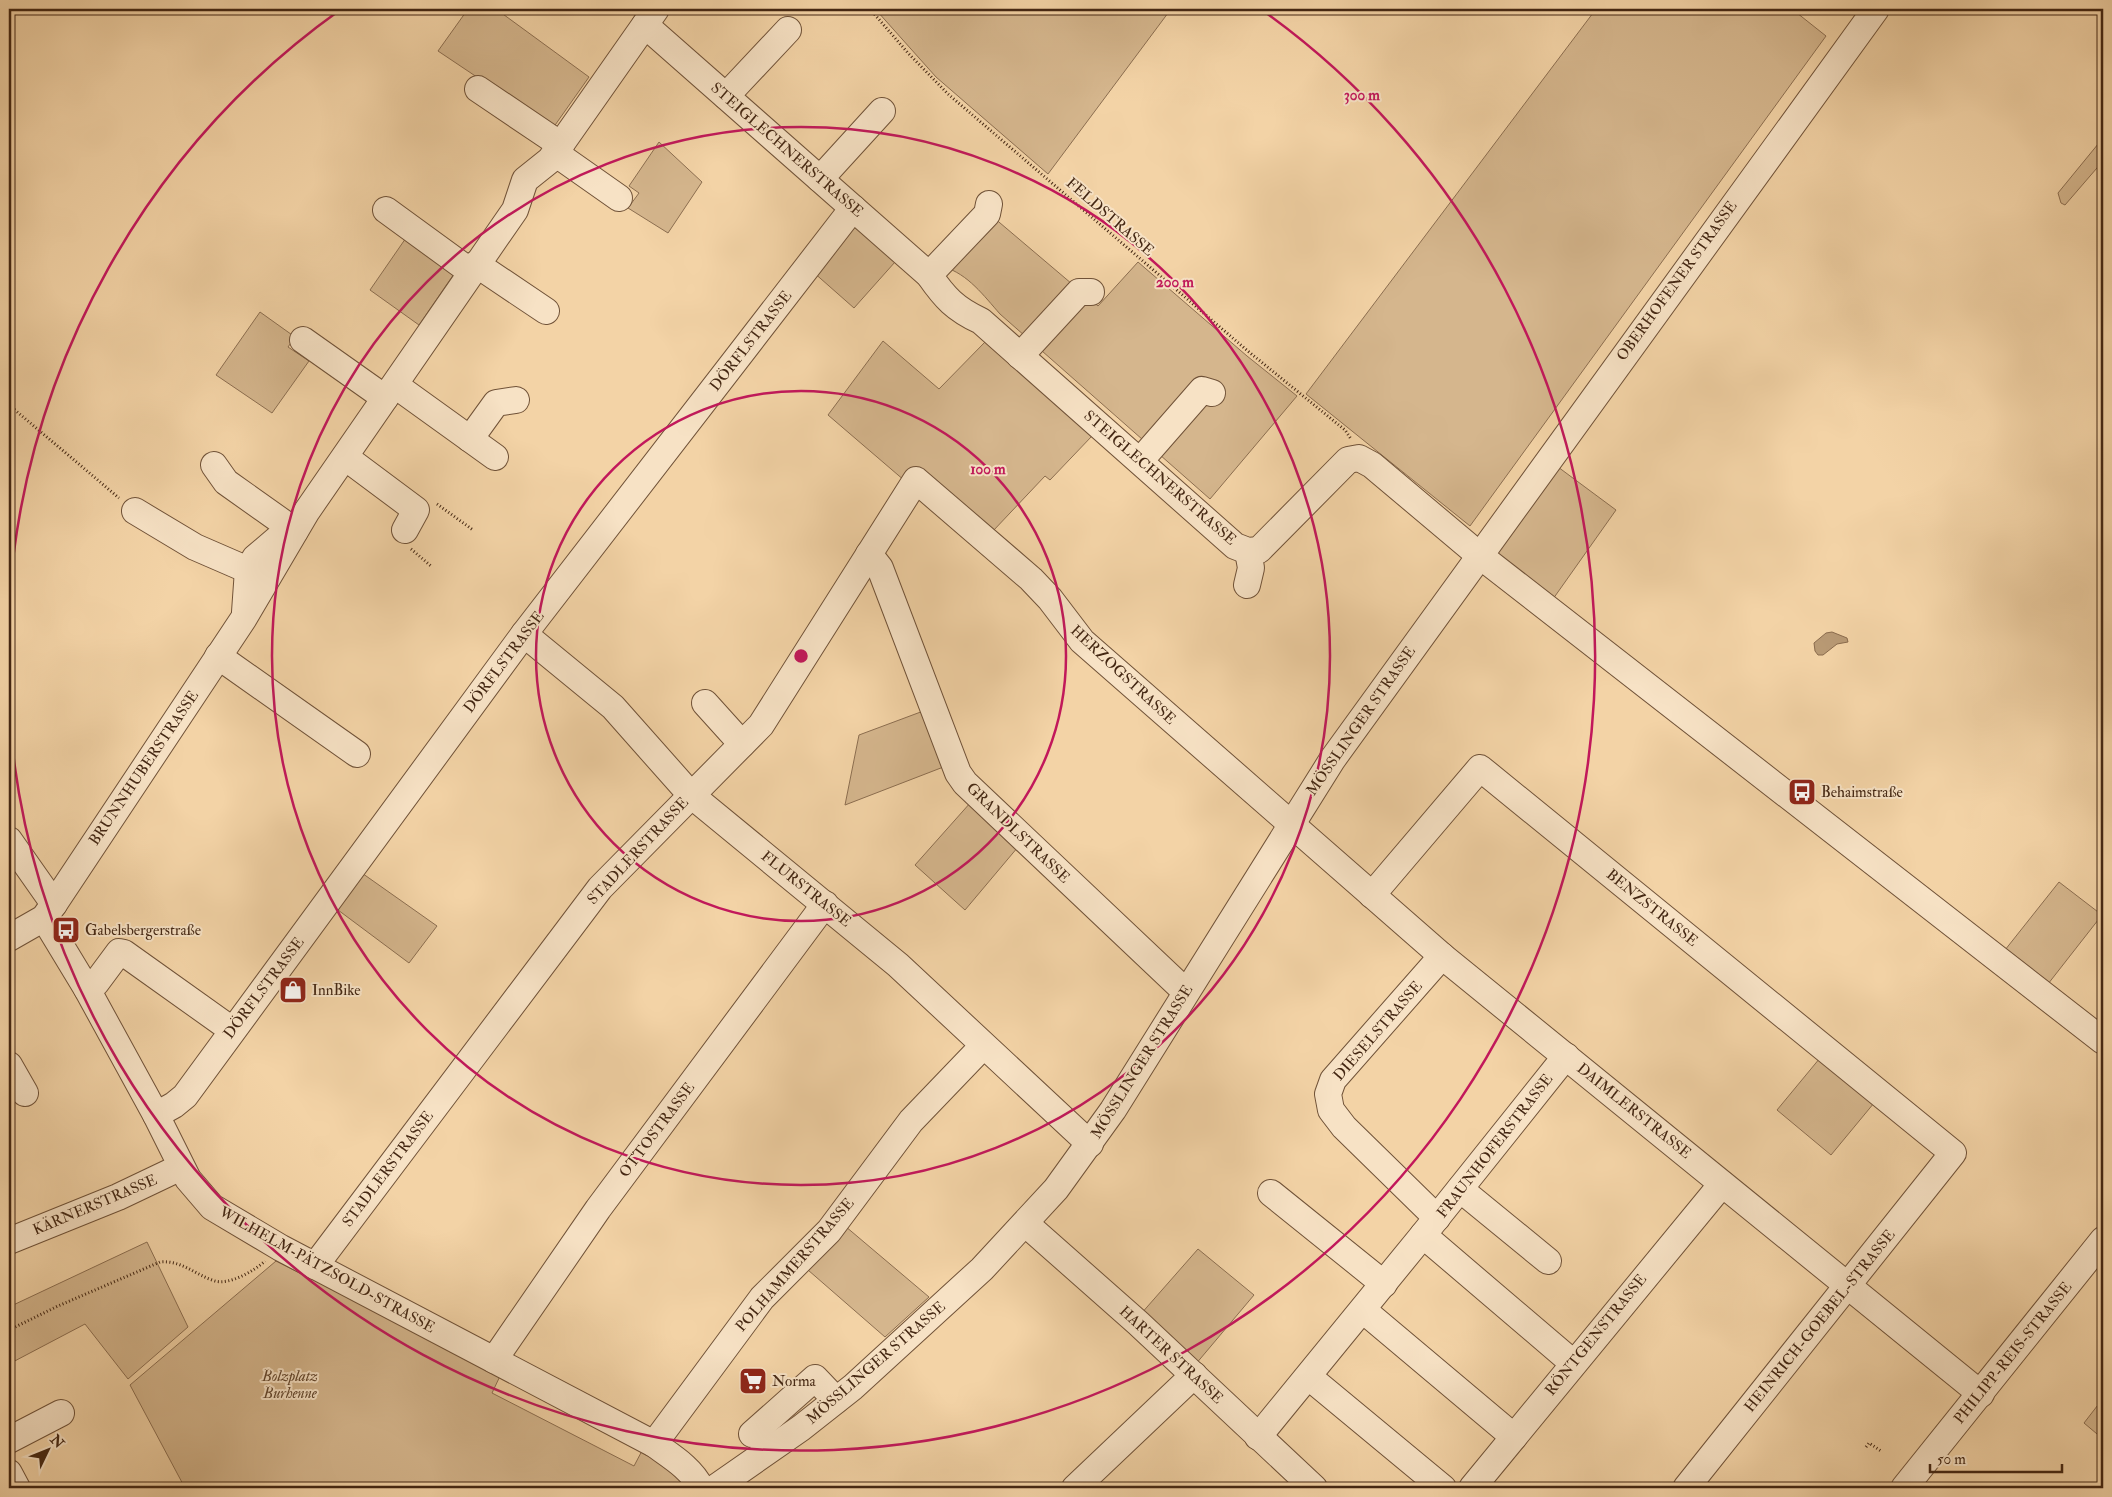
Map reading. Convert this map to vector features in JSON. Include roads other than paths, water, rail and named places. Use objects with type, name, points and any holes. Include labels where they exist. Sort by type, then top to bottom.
[{"type":"street","name":"OBERHOFENER STRASSE","points":[[1479,555],[1876,9]]},
{"type":"street","name":"STEIGLECHNERSTRASSE","points":[[650,17],[726,96],[929,275],[955,288],[971,304],[981,321],[1235,546],[1248,551],[1259,550],[1348,460],[1359,458],[1372,465],[1479,555]]},
{"type":"street","name":"BRUNNHUBERSTRASSE","points":[[49,911],[244,618],[298,523],[515,210],[525,180],[555,153],[650,17]]},
{"type":"street","points":[[726,96],[788,30]]},
{"type":"street","points":[[478,89],[555,153],[619,198]]},
{"type":"street","points":[[820,179],[882,112]]},
{"type":"street","points":[[929,275],[987,214],[989,204]]},
{"type":"street","name":"DÖRFLSTRASSE","points":[[156,1114],[174,1105],[185,1096],[524,634],[853,208]]},
{"type":"street","points":[[386,210],[474,268],[546,311]]},
{"type":"street","points":[[1020,356],[1079,292],[1091,292]]},
{"type":"street","points":[[304,340],[470,439],[495,457]]},
{"type":"street","points":[[1140,461],[1202,390],[1212,393]]},
{"type":"street","points":[[470,439],[496,403],[516,400]]},
{"type":"street","points":[[345,457],[411,520]]},
{"type":"street","points":[[214,465],[226,482],[298,523]]},
{"type":"street","name":"STADLERSTRASSE","points":[[315,1266],[600,888],[761,725],[916,480]]},
{"type":"street","name":"HERZOGSTRASSE","points":[[916,480],[1031,579],[1050,599],[1082,641],[1292,823]]},
{"type":"street","points":[[135,512],[195,547],[248,570]]},
{"type":"street","name":"BRUNNHUBERSTRASSE","points":[[244,618],[248,570],[255,558],[298,523]]},
{"type":"street","points":[[1247,585],[1251,568],[1248,551]]},
{"type":"street","name":"GRANDLSTRASSE","points":[[868,554],[880,568],[958,773],[965,783],[1186,992]]},
{"type":"street","name":"MÖSSLINGER STRASSE","points":[[715,1488],[764,1455],[836,1400],[918,1329],[982,1269],[1026,1224],[1056,1189],[1090,1144],[1332,760],[1479,555]]},
{"type":"street","points":[[1479,555],[2103,1042]]},
{"type":"street","name":"FLURSTRASSE","points":[[524,634],[613,707],[691,795],[826,904],[938,1001],[983,1046],[1090,1144]]},
{"type":"street","points":[[218,656],[357,754]]},
{"type":"street","points":[[705,703],[742,744]]},
{"type":"street","name":"BENZSTRASSE","points":[[1372,895],[1480,768],[1952,1153]]},
{"type":"street","name":"DAIMLERSTRASSE","points":[[1292,823],[1442,956],[1981,1394]]},
{"type":"street","points":[[9,840],[49,911],[9,938]]},
{"type":"street","name":"OTTOSTRASSE","points":[[494,1360],[598,1209],[826,904]]},
{"type":"street","name":"WILHELM-PÄTZSOLD-STRASSE","points":[[49,911],[87,989],[156,1114],[181,1167],[200,1196],[212,1207],[281,1248],[654,1444],[696,1477],[701,1488]]},
{"type":"street","points":[[87,989],[96,983],[119,952],[124,953],[232,1030]]},
{"type":"street","name":"DIESELSTRASSE","points":[[1430,1227],[1344,1128],[1331,1110],[1328,1094],[1333,1080],[1442,956]]},
{"type":"street","name":"POLHAMMERSTRASSE","points":[[654,1444],[762,1298],[829,1231],[911,1121],[983,1046]]},
{"type":"street","name":"FRAUNHOFERSTRASSE","points":[[1258,1437],[1309,1377],[1566,1056]]},
{"type":"street","points":[[9,1065],[25,1093]]},
{"type":"street","name":"HEINRICH-GOEBEL-STRASSE","points":[[1686,1488],[1952,1153]]},
{"type":"street","name":"KÄRNERSTRASSE","points":[[9,1241],[118,1197],[181,1167]]},
{"type":"street","name":"RÖNTGENSTRASSE","points":[[1472,1488],[1722,1184]]},
{"type":"street","points":[[1460,1189],[1548,1261]]},
{"type":"street","points":[[1271,1193],[1384,1284]]},
{"type":"street","name":"HARTER STRASSE","points":[[1026,1224],[1194,1375],[1314,1488]]},
{"type":"street","points":[[1430,1227],[1573,1363]]},
{"type":"street","name":"PHILIPP-REIS-STRASSE","points":[[1904,1488],[2103,1240]]},
{"type":"street","points":[[1363,1310],[1514,1437]]},
{"type":"street","points":[[1075,1488],[1194,1375]]},
{"type":"street","points":[[1309,1377],[1444,1488]]},
{"type":"street","points":[[752,1434],[814,1378],[836,1400]]},
{"type":"street","points":[[9,1440],[61,1413]]},
{"type":"street","points":[[9,1473],[17,1488]]},
{"type":"place","name":"Behaimstraße","points":[[1802,792]]},
{"type":"place","name":"Gabelsbergerstraße","points":[[66,930]]},
{"type":"place","name":"InnBike","points":[[293,990]]},
{"type":"place","name":"Norma","points":[[753,1381]]},
{"type":"park label","name":"Bolzplatz Burhenne","points":[[290,1384]]}]
